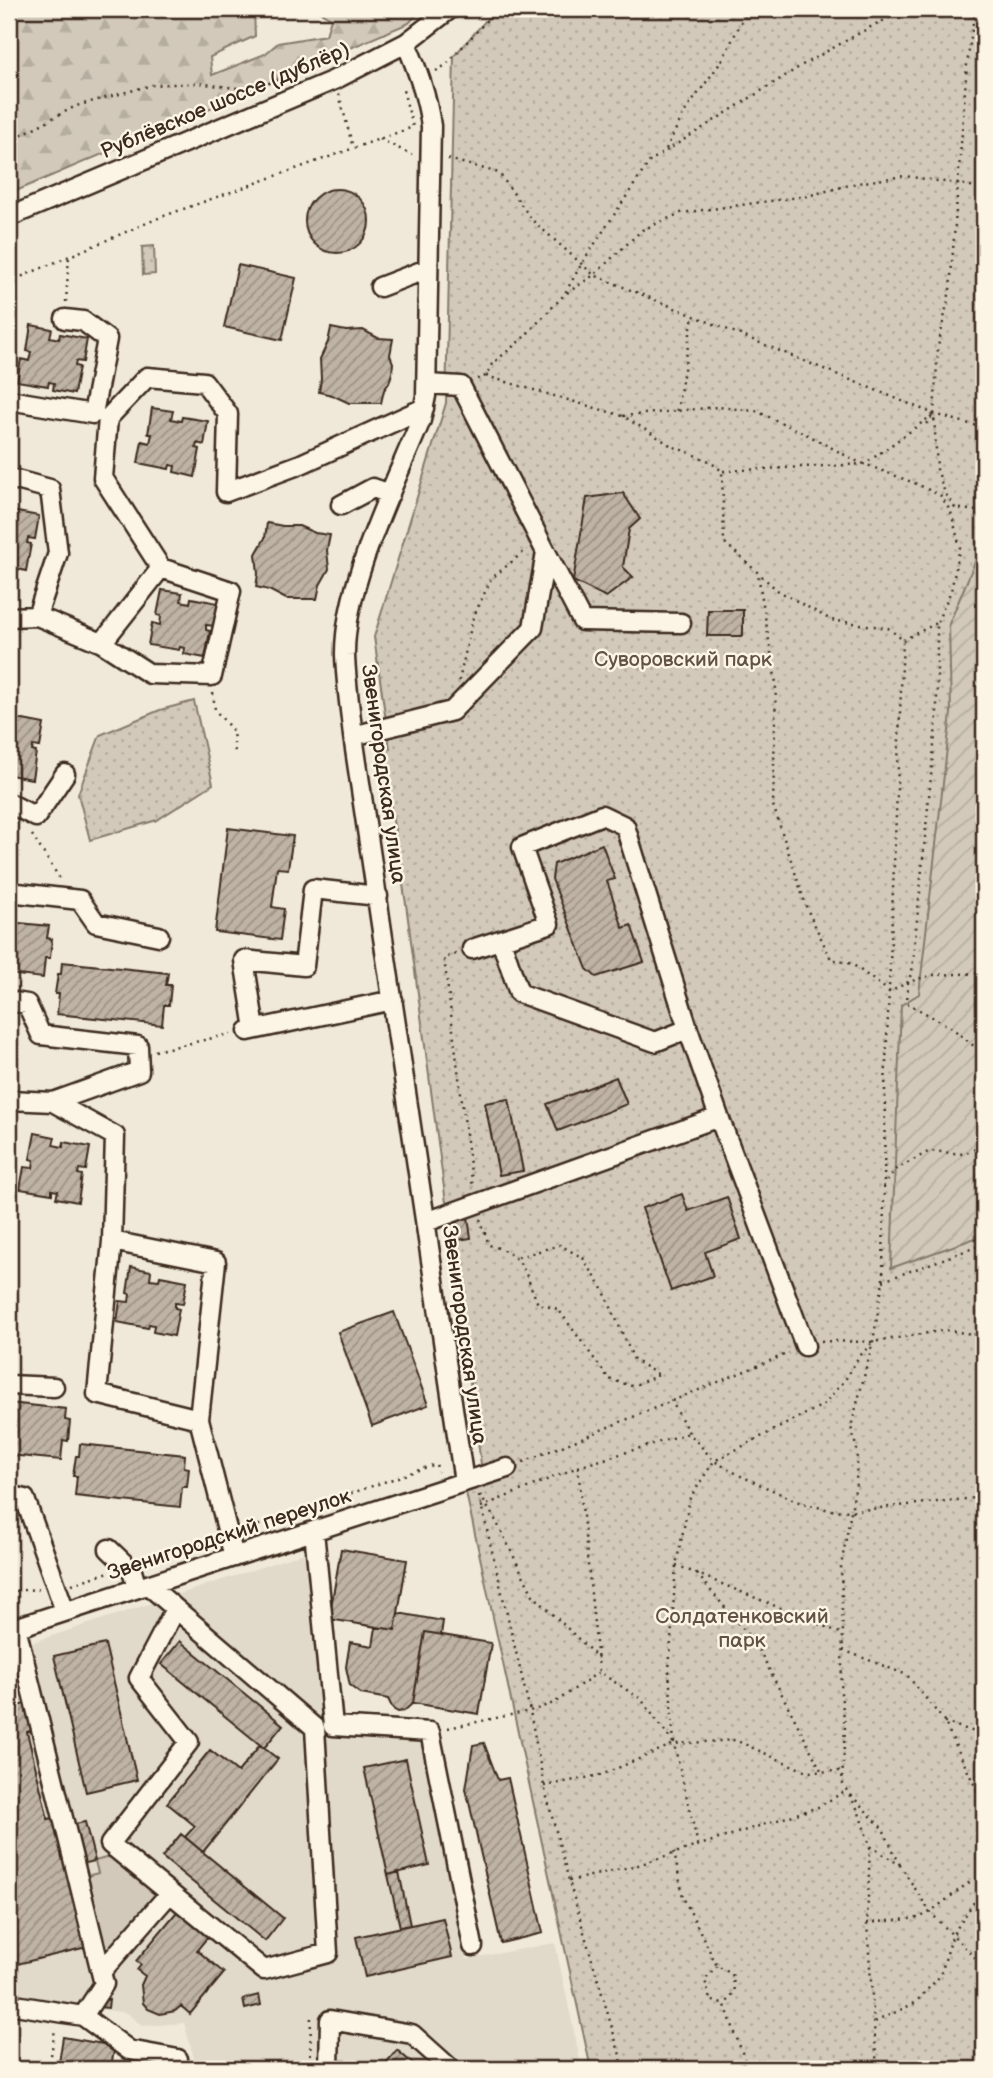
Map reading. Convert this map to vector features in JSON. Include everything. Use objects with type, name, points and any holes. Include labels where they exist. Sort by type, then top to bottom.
[{"type":"street","name":"Рублёвское шоссе (дублёр)","points":[[9,217],[334,80],[406,43],[450,9]]},
{"type":"street","name":"Звенигородская улица","points":[[406,43],[422,79],[428,103],[431,153],[427,384],[424,408],[360,574],[349,618],[345,654],[353,736],[426,1222],[473,1484]]},
{"type":"street","points":[[380,287],[427,269]]},
{"type":"street","points":[[9,617],[37,616],[102,643],[150,674],[212,676],[231,591],[161,568],[103,478],[101,416],[107,340],[83,321],[65,319]]},
{"type":"street","points":[[101,416],[147,377],[204,382],[228,414],[226,492],[301,464],[424,408]]},
{"type":"street","points":[[427,384],[461,386],[582,621],[681,622]]},
{"type":"street","points":[[9,400],[101,416]]},
{"type":"street","points":[[9,478],[50,489],[58,554],[37,616]]},
{"type":"street","points":[[341,505],[373,488],[390,494]]},
{"type":"street","points":[[353,736],[452,711],[533,628],[543,545]]},
{"type":"street","points":[[102,643],[161,568]]},
{"type":"street","points":[[15,806],[36,817],[65,774]]},
{"type":"street","points":[[472,949],[549,924],[522,847],[602,814],[625,826],[688,1029],[806,1346]]},
{"type":"street","points":[[378,896],[313,889],[304,966],[244,960],[252,1030],[393,1000]]},
{"type":"street","points":[[9,892],[80,900],[96,923],[159,936]]},
{"type":"street","points":[[501,940],[519,993],[655,1042],[688,1029]]},
{"type":"street","points":[[9,1001],[27,1004],[41,1035],[138,1046],[139,1071],[53,1102],[9,1100]]},
{"type":"street","points":[[53,1102],[115,1136],[112,1241],[97,1394],[199,1419]]},
{"type":"street","points":[[426,1222],[719,1117]]},
{"type":"street","points":[[112,1241],[216,1262],[199,1419],[234,1557]]},
{"type":"street","points":[[9,1385],[54,1387]]},
{"type":"street","name":"Звенигородский переулок","points":[[12,1629],[314,1531],[473,1484],[507,1468]]},
{"type":"street","points":[[9,1495],[25,1499],[65,1611]]},
{"type":"street","points":[[314,1531],[333,1726],[430,1732],[472,1946]]},
{"type":"street","points":[[108,1549],[132,1571],[142,1587],[174,1609],[315,1728],[328,1953],[264,1970],[110,1844],[189,1742],[139,1678],[174,1609]]},
{"type":"street","points":[[12,1629],[104,1984],[83,2016]]},
{"type":"street","points":[[101,1972],[170,1893]]},
{"type":"street","points":[[9,2004],[83,2016],[129,2050],[177,2059]]},
{"type":"street","points":[[329,2069],[330,2020],[412,2034],[451,2069]]},
{"type":"path","points":[[9,282],[161,217],[413,127],[403,90],[446,65],[497,9]]},
{"type":"path","points":[[664,152],[684,113],[723,59],[742,20],[751,9]]},
{"type":"path","points":[[564,295],[582,263],[650,161],[804,64],[909,9]]},
{"type":"path","points":[[975,9],[967,64],[950,290],[938,347],[934,414],[937,469],[945,493],[955,508],[984,512]]},
{"type":"path","points":[[9,141],[76,106],[152,85],[197,83],[253,90],[345,52]]},
{"type":"path","points":[[324,60],[342,102],[353,148]]},
{"type":"path","points":[[380,139],[412,155]]},
{"type":"path","points":[[431,153],[499,173],[532,220],[594,275],[934,414],[984,428]]},
{"type":"path","points":[[486,376],[492,364],[522,339],[564,295],[594,275],[642,230],[681,213],[807,196],[857,183],[905,176],[984,188]]},
{"type":"path","points":[[65,319],[69,256]]},
{"type":"path","points":[[677,411],[693,316]]},
{"type":"path","points":[[461,386],[486,376],[623,416],[672,446],[709,461],[722,471],[865,464],[934,414]]},
{"type":"path","points":[[623,416],[717,407],[755,411],[865,464],[941,496],[951,512],[960,547],[951,591],[937,622],[937,715],[907,1003],[952,1028],[980,1051],[984,1068]]},
{"type":"path","points":[[925,425],[934,414]]},
{"type":"path","points":[[722,471],[724,542],[758,574],[777,590],[831,620],[888,628],[903,640]]},
{"type":"path","points":[[458,684],[473,618],[491,579],[543,545]]},
{"type":"path","points":[[758,574],[776,683],[773,805],[807,909],[831,958],[852,964],[890,992]]},
{"type":"path","points":[[903,640],[937,622]]},
{"type":"path","points":[[877,2069],[867,1923],[870,1846],[858,1810],[842,1782],[845,1726],[841,1694],[844,1634],[841,1566],[852,1511],[858,1450],[851,1427],[873,1342],[883,1281],[883,1187],[903,640]]},
{"type":"path","points":[[212,676],[215,710],[233,732],[235,754]]},
{"type":"path","points":[[15,806],[75,899]]},
{"type":"path","points":[[890,992],[908,982],[932,975],[984,973]]},
{"type":"path","points":[[138,1054],[252,1030]]},
{"type":"path","points":[[883,1187],[895,1169],[930,1151],[964,1154],[982,1146],[984,1131]]},
{"type":"path","points":[[883,1281],[984,1244]]},
{"type":"path","points":[[517,1258],[560,1245],[583,1258],[603,1289],[614,1320],[634,1360],[659,1375]]},
{"type":"path","points":[[507,1468],[818,1341],[873,1342],[946,1330],[984,1336]]},
{"type":"path","points":[[698,1845],[674,1744],[669,1671],[676,1565],[690,1498],[714,1461],[823,1405],[873,1342]]},
{"type":"path","points":[[671,1401],[689,1433],[714,1461],[799,1502],[829,1510],[852,1511],[984,1497]]},
{"type":"path","points":[[481,1507],[578,1467],[689,1433]]},
{"type":"path","points":[[578,1467],[599,1672]]},
{"type":"path","points":[[473,1484],[533,1595],[598,1658]]},
{"type":"path","points":[[473,1484],[481,1507],[530,1711],[544,1786],[624,2069]]},
{"type":"path","points":[[676,1565],[844,1634]]},
{"type":"path","points":[[697,1574],[757,1646],[822,1772]]},
{"type":"path","points":[[843,1650],[907,1675],[944,1721],[984,1805]]},
{"type":"path","points":[[599,1672],[641,1699],[674,1744]]},
{"type":"path","points":[[430,1732],[530,1711],[554,1703],[599,1672]]},
{"type":"path","points":[[944,1721],[984,1735]]},
{"type":"path","points":[[544,1786],[601,1775],[674,1744],[734,1740],[807,1772],[842,1771]]},
{"type":"path","points":[[569,1881],[638,1865],[818,1807],[846,1790]]},
{"type":"path","points":[[846,1790],[883,1829],[900,1865],[930,1912],[984,1967]]},
{"type":"path","points":[[870,1846],[900,1865]]},
{"type":"path","points":[[674,1852],[683,1898],[717,1966],[732,1974],[735,1991],[725,2005]]},
{"type":"path","points":[[867,1923],[919,1918],[970,1882]]},
{"type":"path","points":[[875,2022],[915,2003],[940,1976],[953,1934],[982,1890]]},
{"type":"path","points":[[717,1966],[705,1980],[709,2000],[725,2005]]},
{"type":"path","points":[[725,2005],[748,2069]]},
{"type":"path","points":[[310,2069],[311,2013]]},
{"type":"path","points":[[49,2069],[54,2036]]},
{"type":"shaded area","points":[[304,1553],[323,1733],[423,1738],[467,1959],[555,1943],[582,2069],[197,2069],[184,2023],[142,2026],[127,2013],[9,1997],[9,1650]]},
{"type":"green space","points":[[9,9],[254,9],[255,36],[210,57],[212,75],[265,54],[278,43],[326,35],[331,18],[315,9],[422,9],[409,23],[9,194]]},
{"type":"green space","name":"Суворовский парк","points":[[496,9],[984,9],[984,2069],[591,2069],[465,1488],[481,1464],[406,904],[382,750],[390,749],[374,637],[446,403],[454,56]]},
{"type":"green space","points":[[154,246],[155,274],[143,275],[142,247]]},
{"type":"green space","points":[[984,555],[984,1235],[891,1268],[901,1005],[919,994],[951,713],[949,624],[977,557]]},
{"type":"green space","points":[[194,701],[213,784],[157,820],[90,840],[78,794],[100,735],[160,710]]},
{"type":"green space","points":[[116,1855],[162,1894],[104,1961],[83,1877],[98,1873],[95,1861]]},
{"type":"building","points":[[337,189],[355,195],[363,203],[369,221],[363,239],[355,247],[337,253],[319,247],[311,239],[305,221],[311,203],[319,195]]},
{"type":"building","points":[[238,265],[296,278],[282,340],[224,327]]},
{"type":"building","points":[[31,325],[52,329],[50,337],[59,339],[60,334],[87,339],[83,362],[76,361],[75,366],[79,367],[74,394],[53,390],[54,383],[49,382],[48,386],[17,381],[21,359],[29,361],[31,352],[27,351]]},
{"type":"building","points":[[331,328],[363,330],[378,338],[393,339],[390,355],[392,373],[381,403],[349,403],[319,392],[320,359]]},
{"type":"building","points":[[152,408],[173,411],[171,419],[181,421],[182,417],[208,421],[204,445],[197,443],[196,448],[200,449],[195,477],[174,472],[175,466],[170,465],[169,469],[138,463],[142,441],[150,443],[152,434],[148,434]]},
{"type":"building","points":[[623,493],[640,519],[629,529],[623,567],[633,577],[606,597],[573,581],[587,498]]},
{"type":"building","points":[[12,511],[39,516],[35,539],[28,538],[27,543],[31,544],[26,571],[9,567],[9,515],[12,515]]},
{"type":"building","points":[[267,523],[299,526],[315,533],[330,535],[327,550],[329,569],[320,585],[317,599],[286,599],[256,587],[256,554],[265,538]]},
{"type":"building","points":[[162,590],[182,593],[181,601],[190,603],[191,598],[218,603],[214,626],[206,625],[206,630],[210,631],[205,658],[184,654],[185,648],[180,647],[179,650],[148,645],[152,623],[160,625],[161,616],[157,615]]},
{"type":"building","points":[[708,610],[743,610],[743,636],[707,636]]},
{"type":"building","points":[[18,719],[44,724],[40,747],[33,746],[32,751],[36,752],[32,779],[10,775],[12,768],[9,768],[9,722],[17,723]]},
{"type":"building","points":[[228,828],[293,836],[288,869],[277,868],[272,907],[284,909],[280,940],[215,932]]},
{"type":"building","points":[[602,844],[615,879],[607,881],[623,928],[631,925],[644,962],[596,977],[587,969],[552,879],[554,864]]},
{"type":"building","points":[[9,922],[49,926],[47,938],[52,939],[50,958],[45,958],[43,978],[9,974]]},
{"type":"building","points":[[62,962],[168,973],[166,985],[171,985],[169,1005],[164,1005],[162,1025],[57,1014],[59,994],[55,994]]},
{"type":"building","points":[[616,1077],[627,1104],[558,1131],[547,1104]]},
{"type":"building","points":[[509,1099],[523,1171],[499,1175],[485,1103]]},
{"type":"building","points":[[35,1133],[55,1137],[53,1145],[63,1147],[64,1142],[90,1147],[86,1170],[79,1169],[78,1174],[82,1175],[78,1202],[56,1198],[58,1191],[52,1190],[52,1194],[20,1189],[24,1167],[33,1168],[34,1160],[30,1159]]},
{"type":"building","points":[[682,1194],[688,1211],[727,1197],[741,1239],[705,1252],[713,1276],[671,1291],[642,1208]]},
{"type":"building","points":[[468,1217],[471,1238],[458,1240],[455,1220]]},
{"type":"building","points":[[131,1267],[151,1271],[150,1279],[159,1280],[160,1276],[187,1281],[183,1304],[175,1303],[175,1308],[179,1309],[174,1336],[153,1332],[154,1325],[149,1324],[148,1328],[117,1322],[120,1301],[129,1302],[130,1294],[127,1293]]},
{"type":"building","points":[[394,1312],[428,1405],[372,1426],[338,1332]]},
{"type":"building","points":[[9,1403],[66,1409],[65,1420],[70,1421],[68,1441],[63,1440],[61,1460],[9,1455]]},
{"type":"building","points":[[80,1444],[185,1455],[184,1467],[189,1468],[187,1487],[182,1487],[180,1507],[75,1496],[77,1476],[73,1476]]},
{"type":"building","points":[[341,1549],[407,1560],[398,1613],[443,1621],[441,1635],[491,1643],[479,1714],[413,1703],[404,1711],[398,1712],[393,1709],[388,1699],[361,1694],[350,1686],[346,1667],[350,1642],[373,1646],[376,1627],[329,1619]]},
{"type":"building","points":[[341,1549],[407,1560],[395,1630],[329,1619]]},
{"type":"building","points":[[425,1632],[491,1643],[479,1714],[413,1703]]},
{"type":"building","points":[[180,1641],[283,1725],[264,1748],[161,1664]]},
{"type":"building","points":[[105,1644],[137,1780],[86,1792],[54,1656]]},
{"type":"building","points":[[29,1703],[36,1729],[27,1732],[48,1819],[59,1817],[91,1946],[9,1966],[9,1708]]},
{"type":"building","points":[[484,1743],[498,1780],[508,1778],[543,1933],[501,1943],[466,1789],[473,1745]]},
{"type":"building","points":[[260,1745],[278,1759],[203,1852],[185,1837],[195,1826],[167,1803],[210,1750],[238,1772]]},
{"type":"building","points":[[406,1759],[429,1865],[388,1875],[364,1768]]},
{"type":"building","points":[[85,1822],[95,1861],[80,1864],[70,1825]]},
{"type":"building","points":[[181,1834],[283,1918],[265,1941],[162,1857]]},
{"type":"building","points":[[399,1872],[410,1925],[400,1927],[388,1875]]},
{"type":"building","points":[[180,1908],[210,1934],[197,1950],[224,1973],[190,2014],[181,2006],[175,2011],[160,2014],[148,2009],[143,2003],[141,1985],[145,1976],[137,1970],[141,1965],[136,1961]]},
{"type":"building","points":[[443,1918],[452,1957],[365,1977],[356,1937]]},
{"type":"building","points":[[259,1995],[261,2005],[245,2009],[243,1999]]},
{"type":"building","points":[[100,1999],[109,2000],[108,2008],[99,2007]]},
{"type":"building","points":[[63,2037],[115,2046],[111,2066],[131,2069],[58,2069]]},
{"type":"building","points":[[397,2050],[419,2069],[381,2069]]},
{"type":"park label","name":"Солдатенковский парк","points":[[742,1628]]}]
